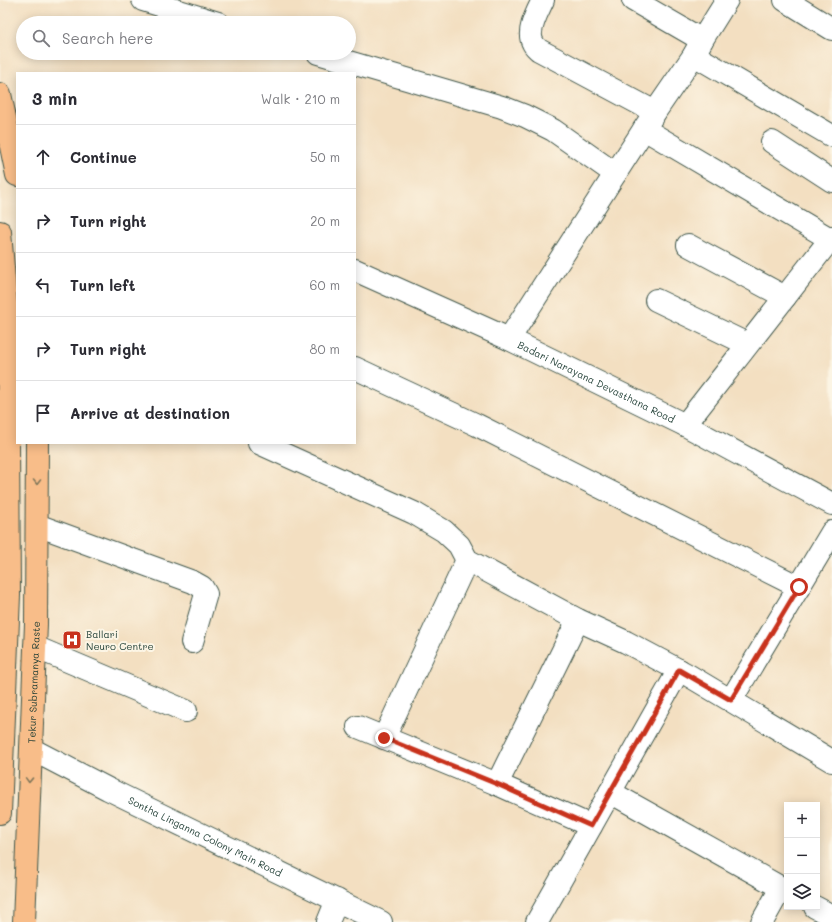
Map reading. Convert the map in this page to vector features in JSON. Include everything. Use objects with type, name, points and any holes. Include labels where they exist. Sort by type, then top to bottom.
[{"type":"main road","points":[[0,94],[16,170]]},
{"type":"main road","points":[[0,232],[9,340],[9,595],[0,813]]},
{"type":"main road","name":"Tekur Subramanya Raste","points":[[24,922],[35,647],[37,444]]},
{"type":"street","points":[[143,0],[195,16]]},
{"type":"street","points":[[543,0],[532,28],[531,36],[532,42],[539,50],[831,239],[747,344],[685,426]]},
{"type":"street","points":[[633,0],[698,47],[832,136]]},
{"type":"street","points":[[509,339],[727,0]]},
{"type":"street","points":[[785,0],[832,29]]},
{"type":"street","points":[[342,60],[502,107],[525,116],[553,130],[616,174]]},
{"type":"street","points":[[772,142],[832,181]]},
{"type":"street","points":[[688,246],[785,296]]},
{"type":"street","name":"Badari Narayana Devasthana Road","points":[[356,270],[509,339],[685,426],[832,504]]},
{"type":"street","points":[[656,300],[747,344]]},
{"type":"street","points":[[356,368],[477,425],[799,587]]},
{"type":"street","points":[[261,444],[414,513],[444,531],[459,545],[467,560],[578,620],[626,642],[679,670],[832,761]]},
{"type":"street","points":[[37,525],[193,582],[202,587],[206,594],[192,642]]},
{"type":"street","points":[[731,700],[832,532]]},
{"type":"street","points":[[384,738],[467,560]]},
{"type":"street","points":[[497,784],[578,620]]},
{"type":"street","points":[[35,647],[186,711]]},
{"type":"street","points":[[537,922],[679,670]]},
{"type":"street","points":[[358,727],[497,784],[591,826]]},
{"type":"street","name":"Sontha Linganna Colony Main Road","points":[[31,749],[108,789],[381,922]]},
{"type":"street","points":[[610,792],[784,890],[762,922]]},
{"type":"street","points":[[328,922],[337,900]]},
{"type":"street","points":[[820,910],[832,916]]},
{"type":"place","name":"Ballari Neuro Centre","points":[[72,640]]},
{"type":"route","points":[[384,738],[497,784],[591,826],[679,670],[731,700],[799,587]]}]
